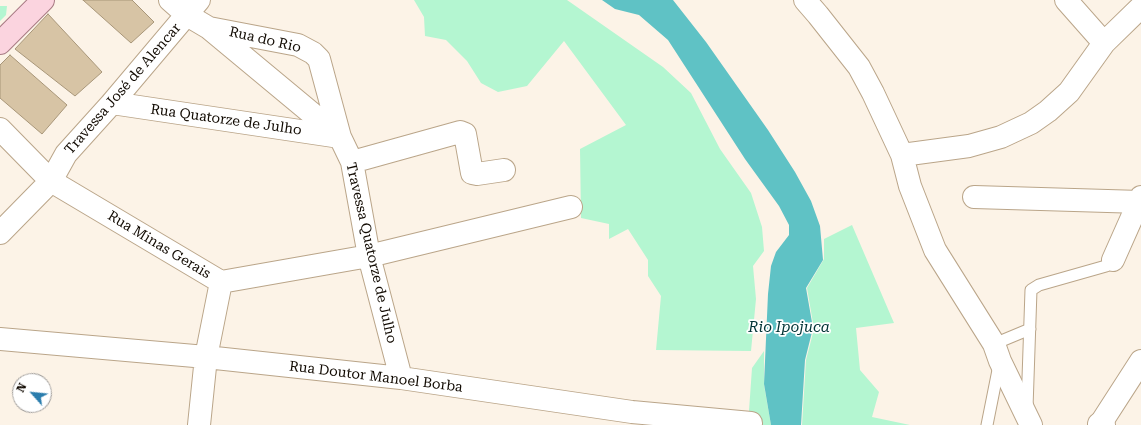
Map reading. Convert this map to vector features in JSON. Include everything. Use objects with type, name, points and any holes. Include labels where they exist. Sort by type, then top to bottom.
[{"type":"main road","points":[[0,43],[43,0]]},
{"type":"street","points":[[170,0],[193,8],[209,28],[340,137]]},
{"type":"street","points":[[805,0],[859,67],[873,93],[902,155],[910,186],[936,250],[997,352],[1029,420]]},
{"type":"street","points":[[1066,0],[1104,43]]},
{"type":"street","points":[[902,155],[969,146],[1001,137],[1031,123],[1048,111],[1069,92],[1104,43],[1141,7]]},
{"type":"street","name":"Travessa José de Alencar","points":[[0,233],[51,181],[66,154],[112,103],[193,8]]},
{"type":"street","name":"Rua do Rio","points":[[209,28],[298,45],[313,53],[319,59]]},
{"type":"street","name":"Travessa Quatorze de Julho","points":[[319,59],[340,137],[352,162],[369,256],[401,378]]},
{"type":"street","name":"Rua Quatorze de Julho","points":[[112,103],[340,137]]},
{"type":"street","name":"Rua Minas Gerais","points":[[0,129],[51,181],[221,282],[369,256],[571,207]]},
{"type":"street","points":[[352,162],[460,132],[465,134],[471,171],[474,175],[504,170]]},
{"type":"street","points":[[974,197],[1140,201],[1113,260]]},
{"type":"street","points":[[199,425],[206,357],[221,282]]},
{"type":"street","name":"Rua Doutor Manoel Borba","points":[[0,339],[206,357],[401,378],[632,419],[751,423]]},
{"type":"street","points":[[1101,424],[1141,361]]},
{"type":"street","points":[[1101,424],[1141,382]]},
{"type":"lane","points":[[1029,420],[1031,290],[1039,284],[1106,266],[1113,260]]},
{"type":"lane","points":[[987,425],[997,352],[1030,329]]},
{"type":"green space","points":[[414,0],[567,0],[663,67],[691,93],[720,149],[751,193],[762,227],[764,251],[753,266],[756,299],[751,351],[656,350],[661,296],[648,276],[648,260],[628,229],[609,239],[609,224],[581,218],[580,149],[626,125],[564,41],[527,86],[498,92],[481,83],[467,61],[446,40],[425,36],[424,17]]},
{"type":"green space","points":[[0,6],[7,6],[6,15],[0,21]]},
{"type":"green space","points":[[852,225],[894,323],[856,328],[860,370],[879,392],[872,417],[910,425],[802,425],[806,360],[814,329],[807,288],[824,259],[824,239]]},
{"type":"green space","points":[[764,351],[764,385],[771,425],[748,425],[752,368]]},
{"type":"water","name":"Rio Ipojuca","points":[[602,0],[673,0],[706,42],[768,130],[795,172],[811,201],[820,226],[823,260],[806,288],[813,328],[805,360],[801,425],[771,425],[764,384],[768,294],[771,266],[776,252],[789,235],[789,225],[779,206],[745,159],[668,40],[639,15],[615,9]]},
{"type":"building","points":[[83,0],[132,0],[154,22],[131,43]]},
{"type":"building","points":[[48,14],[102,72],[75,96],[15,49]]},
{"type":"building","points":[[10,55],[67,105],[42,134],[0,98],[0,65]]}]
